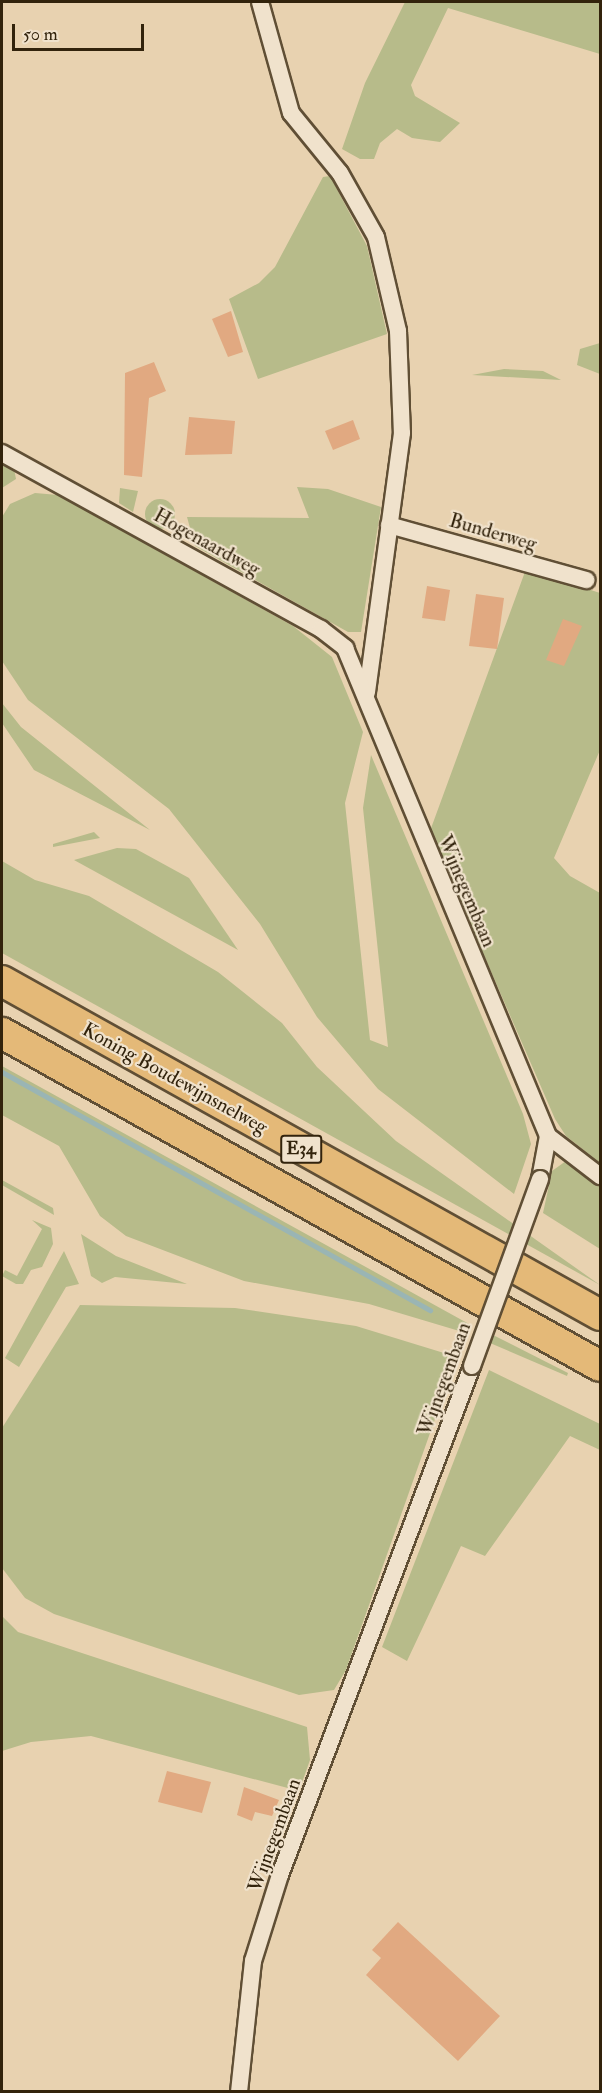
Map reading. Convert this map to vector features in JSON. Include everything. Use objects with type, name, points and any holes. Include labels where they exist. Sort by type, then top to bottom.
[{"type":"highway","name":"Koning Boudewijnsnelweg","points":[[2,981],[600,1315]]},
{"type":"highway","name":"E34","points":[[2,1033],[600,1366]]},
{"type":"street","points":[[260,2],[291,112],[340,173],[376,237],[389,289],[404,386],[367,693]]},
{"type":"street","name":"Hogenaardweg","points":[[2,453],[321,628],[345,648],[367,693]]},
{"type":"street","name":"Bunderweg","points":[[389,525],[586,580]]},
{"type":"street","name":"Wijnegembaan","points":[[239,2091],[251,1971],[280,1875],[540,1179],[548,1137],[437,877],[367,693]]},
{"type":"street","points":[[548,1137],[600,1176]]},
{"type":"green space","points":[[405,2],[600,2],[600,54],[448,8],[411,85],[415,96],[460,123],[440,142],[412,138],[397,129],[380,143],[374,159],[360,159],[342,149],[365,83]]},
{"type":"green space","points":[[330,176],[367,246],[387,334],[258,379],[229,299],[259,283],[275,267],[323,177]]},
{"type":"green space","points":[[600,343],[600,374],[577,365],[580,349]]},
{"type":"green space","points":[[504,369],[543,371],[561,380],[472,375]]},
{"type":"green space","points":[[2,463],[14,469],[16,479],[2,488]]},
{"type":"green space","points":[[297,487],[328,489],[381,507],[361,632],[348,632],[195,546],[187,517],[309,518]]},
{"type":"green space","points":[[120,488],[138,491],[133,512],[119,503]]},
{"type":"green space","points":[[35,493],[58,495],[293,626],[332,657],[363,732],[345,803],[370,1040],[388,1047],[363,808],[371,755],[523,1114],[531,1144],[514,1194],[378,1089],[317,1017],[260,924],[169,809],[28,700],[2,661],[2,517],[10,504]]},
{"type":"green space","points":[[160,499],[166,500],[174,508],[174,520],[166,528],[160,529],[154,528],[146,520],[145,514],[146,508],[154,500]]},
{"type":"green space","points":[[526,569],[600,593],[600,750],[554,858],[570,876],[600,893],[600,1163],[566,1136],[555,1119],[430,831]]},
{"type":"green space","points":[[2,703],[21,727],[150,830],[34,770],[2,723]]},
{"type":"green space","points":[[94,832],[100,838],[53,847],[53,844]]},
{"type":"green space","points":[[117,848],[136,849],[189,878],[238,950],[74,860]]},
{"type":"green space","points":[[2,861],[35,880],[89,896],[218,972],[282,1023],[317,1067],[396,1141],[600,1285],[2,953]]},
{"type":"green space","points":[[2,1066],[469,1324],[466,1333],[369,1304],[244,1281],[126,1236],[100,1216],[59,1146],[2,1115]]},
{"type":"green space","points":[[566,1161],[600,1186],[600,1249],[543,1213],[552,1171]]},
{"type":"green space","points":[[2,1180],[53,1208],[54,1215],[2,1185]]},
{"type":"green space","points":[[32,1220],[51,1228],[53,1244],[42,1267],[31,1270],[23,1284],[16,1284],[2,1276],[5,1270],[17,1276],[42,1229]]},
{"type":"green space","points":[[81,1234],[116,1256],[187,1284],[115,1277],[102,1283],[91,1276]]},
{"type":"green space","points":[[64,1251],[79,1284],[66,1287],[19,1367],[5,1358]]},
{"type":"green space","points":[[80,1305],[235,1308],[356,1326],[457,1357],[346,1670],[334,1690],[299,1695],[54,1614],[25,1598],[2,1568],[2,1428]]},
{"type":"green space","points":[[493,1335],[568,1373],[567,1376],[490,1343]]},
{"type":"green space","points":[[489,1370],[600,1424],[600,1450],[570,1436],[485,1556],[461,1546],[407,1661],[382,1647]]},
{"type":"green space","points":[[2,1616],[18,1632],[307,1727],[310,1760],[299,1791],[91,1736],[31,1742],[2,1751]]},
{"type":"building","points":[[231,311],[243,352],[228,357],[212,319]]},
{"type":"building","points":[[154,362],[166,391],[149,398],[142,477],[124,475],[125,373]]},
{"type":"building","points":[[189,417],[235,421],[232,454],[185,455]]},
{"type":"building","points":[[353,420],[360,439],[333,450],[325,431]]},
{"type":"building","points":[[427,586],[450,590],[445,621],[422,618]]},
{"type":"building","points":[[476,594],[504,598],[497,649],[469,646]]},
{"type":"building","points":[[563,619],[582,626],[564,666],[546,660]]},
{"type":"building","points":[[167,1771],[211,1782],[202,1813],[158,1802]]},
{"type":"building","points":[[244,1787],[279,1800],[272,1816],[255,1812],[252,1821],[237,1815]]},
{"type":"building","points":[[398,1922],[500,2016],[458,2061],[366,1975],[381,1958],[372,1950]]},
{"type":"waterway","points":[[2,1072],[430,1310]]}]
